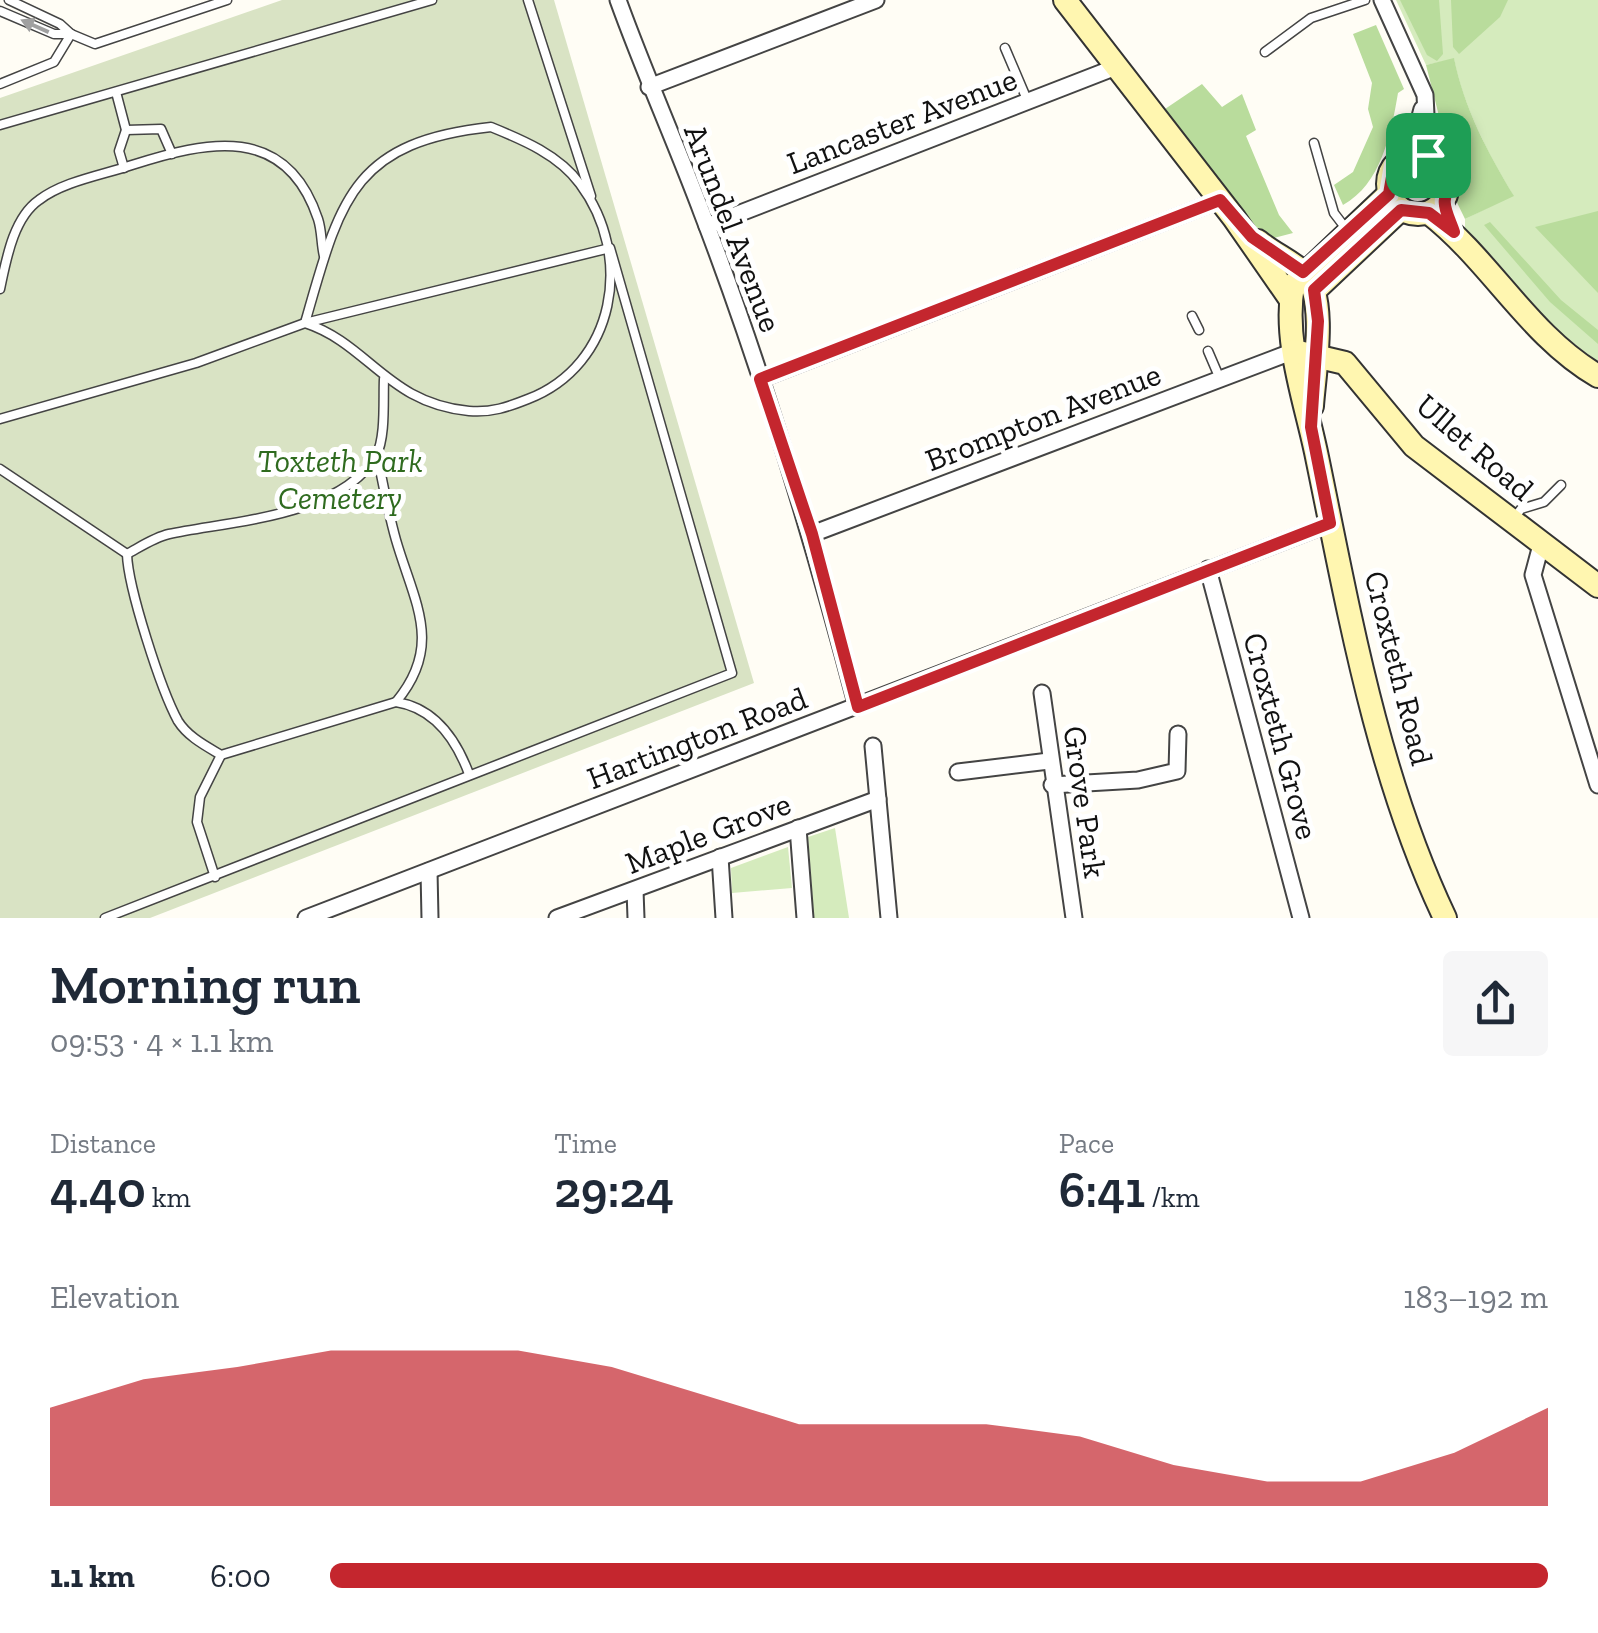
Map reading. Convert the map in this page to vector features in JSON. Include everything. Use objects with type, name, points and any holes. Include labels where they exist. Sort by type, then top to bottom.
[{"type":"main road","points":[[1069,1],[1227,209],[1298,287]]},
{"type":"main road","points":[[1298,287],[1372,238],[1395,202],[1394,165],[1419,155],[1446,172],[1448,188],[1436,207]]},
{"type":"main road","points":[[1298,287],[1348,230],[1395,202],[1436,207],[1546,337],[1574,362],[1598,376]]},
{"type":"main road","points":[[1348,230],[1372,238]]},
{"type":"main road","name":"Croxteth Road","points":[[1298,287],[1311,427],[1374,712],[1419,864],[1445,918]]},
{"type":"main road","name":"Ullet Road","points":[[1304,353],[1346,363],[1414,446],[1598,586]]},
{"type":"street","name":"Arundel Avenue","points":[[618,0],[707,226],[760,379],[812,534],[858,707]]},
{"type":"street","points":[[650,87],[876,0]]},
{"type":"street","points":[[1382,0],[1425,95],[1419,155]]},
{"type":"street","name":"Lancaster Avenue","points":[[707,226],[1116,67]]},
{"type":"street","points":[[760,379],[1227,209]]},
{"type":"street","name":"Brompton Avenue","points":[[812,534],[1220,380],[1304,353]]},
{"type":"street","name":"Hartington Road","points":[[306,918],[332,913],[429,871],[1330,523]]},
{"type":"street","points":[[1541,545],[1533,575],[1598,784]]},
{"type":"street","name":"Croxteth Grove","points":[[1208,569],[1301,918]]},
{"type":"street","name":"Grove Park","points":[[1042,692],[1052,785],[1074,918]]},
{"type":"street","points":[[1052,785],[1138,780],[1176,771],[1178,734]]},
{"type":"street","points":[[873,746],[889,918]]},
{"type":"street","points":[[958,772],[1049,761]]},
{"type":"street","name":"Maple Grove","points":[[557,918],[878,799]]},
{"type":"street","points":[[798,828],[805,918]]},
{"type":"street","points":[[720,857],[724,918]]},
{"type":"street","points":[[429,871],[430,918]]},
{"type":"street","points":[[635,890],[636,918]]},
{"type":"lane","points":[[9,0],[95,44],[227,0]]},
{"type":"lane","points":[[0,125],[432,0]]},
{"type":"lane","points":[[105,918],[732,673],[610,248],[528,0]]},
{"type":"lane","points":[[1264,52],[1310,18],[1365,0]]},
{"type":"lane","points":[[0,11],[54,34],[71,34]]},
{"type":"lane","points":[[0,84],[54,62],[71,34]]},
{"type":"lane","points":[[1005,48],[1028,102]]},
{"type":"lane","points":[[116,92],[126,130],[119,151],[124,168]]},
{"type":"lane","points":[[305,323],[336,220],[358,183],[384,158],[422,138],[492,127],[524,140],[578,180],[594,205]]},
{"type":"lane","points":[[126,130],[161,129],[172,154]]},
{"type":"lane","points":[[0,290],[16,229],[38,200],[124,168],[226,143],[246,145],[275,160],[304,189],[318,220],[325,258]]},
{"type":"lane","points":[[1314,143],[1334,212],[1348,230]]},
{"type":"lane","points":[[0,419],[196,363],[305,323],[610,248]]},
{"type":"lane","points":[[305,323],[336,338],[384,379],[428,404],[472,411],[500,410],[541,394],[577,370],[601,334],[611,292],[610,248]]},
{"type":"lane","points":[[1192,316],[1198,330]]},
{"type":"lane","points":[[1208,352],[1220,380]]},
{"type":"lane","points":[[127,554],[127,568],[179,722],[198,742],[222,754],[396,702],[414,680],[423,649],[422,616],[396,538],[377,455],[384,379]]},
{"type":"lane","points":[[127,554],[164,535],[240,524],[312,505],[356,476],[377,455]]},
{"type":"lane","points":[[0,469],[127,554]]},
{"type":"lane","points":[[0,484],[10,477]]},
{"type":"lane","points":[[1511,522],[1521,509],[1540,504],[1561,486]]},
{"type":"lane","points":[[396,702],[430,715],[445,729],[469,774]]},
{"type":"lane","points":[[215,877],[198,822],[200,797],[222,754]]},
{"type":"green space","name":"Toxteth Park Cemetery","points":[[282,0],[554,0],[754,683],[150,918],[0,918],[0,98]]},
{"type":"green space","points":[[1396,0],[1598,0],[1598,363],[1526,305],[1465,228],[1465,219],[1513,195],[1478,130],[1454,59],[1426,65]]},
{"type":"green space","points":[[1400,0],[1439,0],[1443,54],[1437,61],[1427,55]]},
{"type":"green space","points":[[1451,0],[1508,0],[1500,17],[1459,54],[1453,47]]},
{"type":"green space","points":[[1376,25],[1404,89],[1398,93],[1388,141],[1375,171],[1356,196],[1343,205],[1334,185],[1353,172],[1373,127],[1368,109],[1372,83],[1353,34]]},
{"type":"green space","points":[[1454,58],[1478,130],[1514,196],[1465,219],[1446,180],[1438,112],[1426,65]]},
{"type":"green space","points":[[1202,84],[1222,107],[1242,94],[1256,130],[1246,136],[1279,215],[1293,233],[1266,240],[1165,109]]},
{"type":"green space","points":[[1598,211],[1598,293],[1535,227]]},
{"type":"green space","points":[[1490,222],[1561,300],[1598,330],[1598,344],[1550,302],[1484,225]]},
{"type":"green space","points":[[835,828],[849,918],[814,918],[808,837]]},
{"type":"green space","points":[[788,847],[792,888],[732,893],[731,868]]},
{"type":"route","points":[[1428,155],[1442,164],[1448,177],[1444,201],[1454,232],[1429,213],[1419,215],[1401,210],[1314,290],[1318,321],[1311,427],[1330,523],[858,707],[812,534],[760,379],[1220,200],[1252,237],[1303,272],[1389,194],[1389,174],[1401,158],[1428,155]]}]
